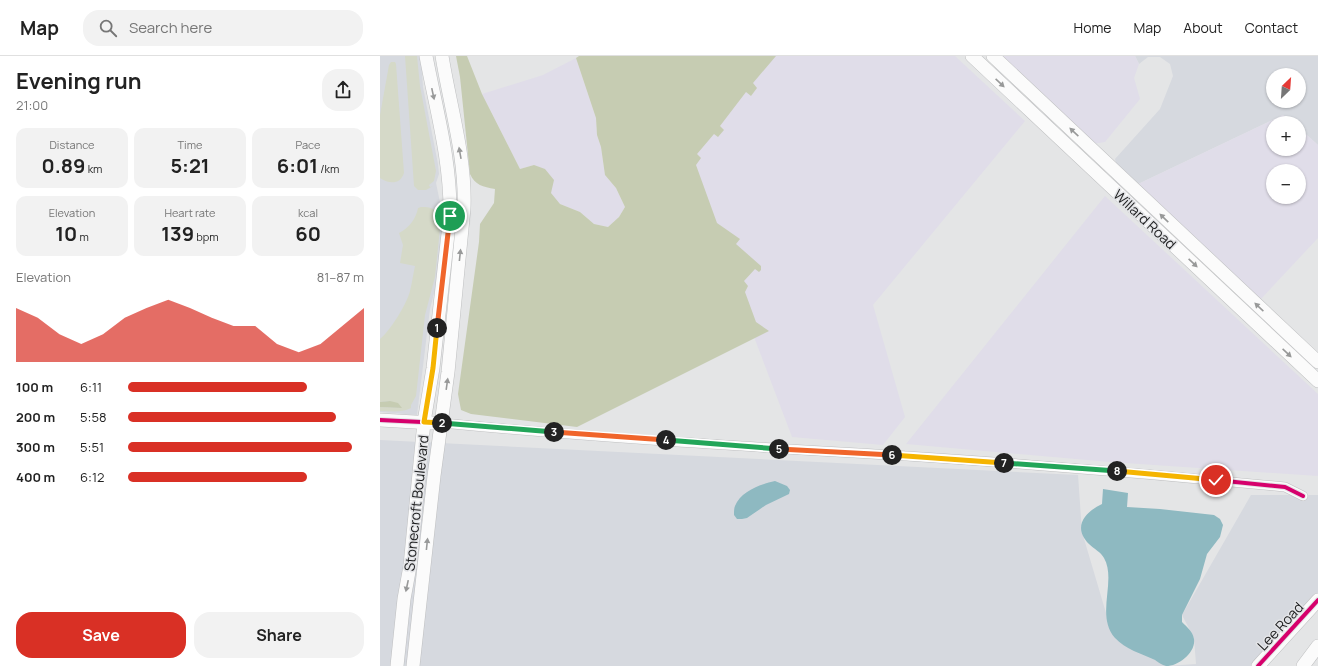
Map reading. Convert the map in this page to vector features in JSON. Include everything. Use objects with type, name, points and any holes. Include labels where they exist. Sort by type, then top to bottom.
[{"type":"main road","name":"Stonecroft Boulevard","points":[[397,666],[404,599],[410,566],[424,422],[433,368],[450,216],[450,193],[444,145],[426,56]]},
{"type":"main road","name":"Stonecroft Boulevard","points":[[413,666],[448,372],[465,192],[462,163],[442,56]]},
{"type":"main road","name":"Willard Road","points":[[972,56],[1318,381]]},
{"type":"main road","name":"Willard Road","points":[[993,56],[1318,362]]},
{"type":"main road","points":[[380,420],[442,423]]},
{"type":"main road","name":"Lee Road","points":[[1258,666],[1318,600]]},
{"type":"main road","points":[[1303,666],[1318,646]]},
{"type":"street","points":[[442,423],[750,447],[908,456],[1157,474],[1285,487],[1304,496]]},
{"type":"shaded area","points":[[380,56],[421,56],[423,87],[438,164],[439,174],[436,183],[444,217],[438,278],[430,309],[417,415],[380,412]]},
{"type":"shaded area","points":[[766,56],[955,56],[1025,121],[873,305],[905,417],[883,445],[792,437],[685,155]]},
{"type":"shaded area","points":[[1001,56],[1135,56],[1139,64],[1134,78],[1140,99],[1105,142],[1093,144]]},
{"type":"shaded area","points":[[1135,56],[1318,56],[1318,145],[1306,134],[1306,116],[1266,116],[1266,123],[1136,185],[1117,167],[1115,159],[1160,109],[1173,76],[1170,64],[1160,57],[1148,57],[1139,64]]},
{"type":"shaded area","points":[[576,58],[596,118],[597,135],[601,147],[605,175],[616,188],[625,207],[619,217],[608,227],[594,224],[580,212],[560,204],[550,193],[534,165],[520,169],[482,94],[543,75]]},
{"type":"shaded area","points":[[1266,123],[1266,156],[1306,156],[1306,134],[1318,145],[1318,238],[1261,299],[1136,185]]},
{"type":"shaded area","points":[[1105,196],[1318,394],[1318,476],[1110,462],[906,444]]},
{"type":"shaded area","points":[[380,440],[1078,475],[1082,532],[1106,613],[1108,625],[1116,639],[1166,666],[380,666]]},
{"type":"shaded area","points":[[1251,495],[1318,495],[1318,600],[1262,666],[1166,666],[1196,664],[1194,638],[1182,615]]},
{"type":"green space","points":[[405,56],[417,56],[420,86],[436,171],[434,181],[429,185],[430,187],[433,186],[426,190],[418,190],[414,186]]},
{"type":"green space","points":[[456,56],[467,56],[482,94],[520,169],[534,165],[545,169],[554,180],[551,193],[560,204],[580,212],[594,224],[608,227],[619,217],[625,207],[616,188],[605,175],[601,147],[597,135],[596,118],[576,58],[579,56],[776,56],[753,83],[757,88],[751,96],[746,92],[720,126],[724,130],[718,137],[714,134],[697,154],[701,158],[696,165],[717,223],[740,239],[736,244],[761,266],[761,270],[759,272],[755,269],[744,281],[748,286],[745,292],[756,322],[769,331],[577,427],[471,414],[461,410],[458,394],[479,242],[480,224],[494,203],[495,189],[480,185],[474,181],[470,174],[460,77]]},
{"type":"green space","points":[[391,62],[395,62],[396,64],[404,173],[400,180],[394,182],[380,178],[380,115],[389,65]]},
{"type":"green space","points":[[428,207],[436,210],[441,219],[435,277],[425,315],[416,396],[411,408],[407,410],[380,411],[380,407],[401,408],[390,401],[380,402],[380,339],[398,317],[410,291],[415,266],[400,263],[403,245],[399,233],[412,223],[418,208]]},
{"type":"green space","points":[[390,401],[398,403],[402,408],[380,407],[380,402]]},
{"type":"water","points":[[775,481],[787,486],[790,490],[789,494],[766,505],[747,518],[737,519],[734,515],[734,508],[742,496],[758,486]]},
{"type":"water","points":[[1103,489],[1128,493],[1127,507],[1214,515],[1220,519],[1223,525],[1220,537],[1207,554],[1200,579],[1182,615],[1182,622],[1190,630],[1194,639],[1194,644],[1186,657],[1176,664],[1165,666],[1129,648],[1119,642],[1109,629],[1106,609],[1108,577],[1107,567],[1103,556],[1089,544],[1081,532],[1081,526],[1086,516],[1090,511],[1102,504]]},
{"type":"cycle path","points":[[380,420],[442,423],[750,447],[908,456],[1157,474],[1285,487],[1303,496]]},
{"type":"cycle path","points":[[1258,666],[1318,600]]},
{"type":"route","points":[[450,216],[433,368],[424,422],[750,447],[908,456],[1157,474],[1216,480]]}]
